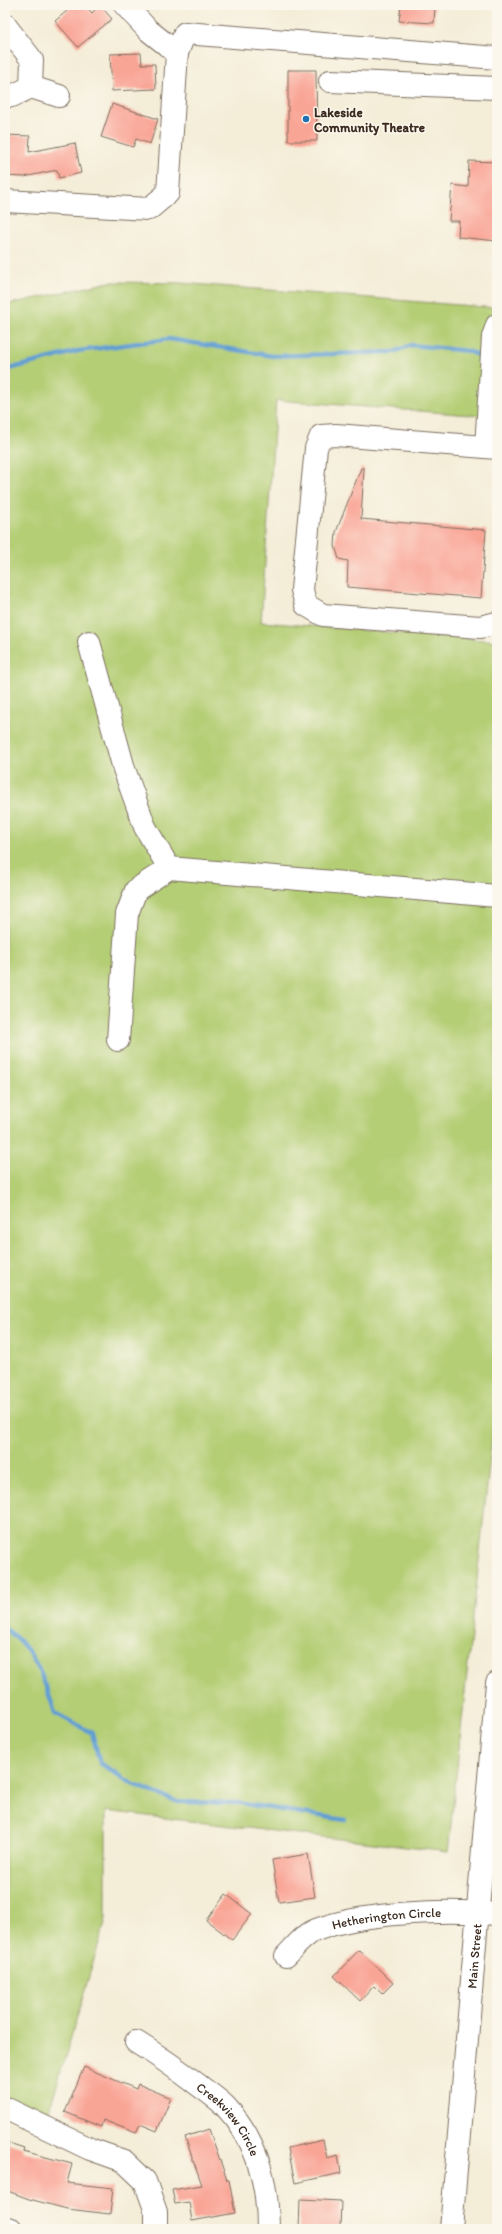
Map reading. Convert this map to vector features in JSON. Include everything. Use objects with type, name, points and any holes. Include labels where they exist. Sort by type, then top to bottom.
[{"type":"street","points":[[126,5],[148,30],[177,53]]},
{"type":"street","points":[[5,24],[32,60],[32,86]]},
{"type":"street","points":[[5,202],[149,209],[168,193],[177,53],[185,33],[497,58]]},
{"type":"street","points":[[330,82],[497,88]]},
{"type":"street","points":[[5,96],[12,96],[32,86],[59,96]]},
{"type":"street","points":[[497,325],[493,337],[491,447],[336,435],[321,436],[316,448],[302,590],[306,605],[323,615],[480,627],[497,623]]},
{"type":"street","points":[[89,642],[124,769],[145,827],[169,868]]},
{"type":"street","points":[[118,1040],[127,914],[136,890],[169,868],[497,896]]},
{"type":"street","name":"Main Street","points":[[451,2229],[487,1913],[497,1683]]},
{"type":"street","name":"Hetherington Circle","points":[[286,1956],[314,1930],[355,1920],[425,1912],[487,1913]]},
{"type":"street","name":"Creekview Circle","points":[[136,2042],[167,2061],[225,2106],[237,2122],[258,2160],[265,2184],[268,2204],[268,2229]]},
{"type":"street","points":[[5,2108],[90,2150],[124,2161],[145,2181],[156,2212],[156,2229]]},
{"type":"street","points":[[5,2227],[11,2229]]},
{"type":"green space","points":[[110,282],[180,283],[497,308],[497,417],[276,400],[261,622],[497,641],[497,1391],[448,1852],[106,1811],[106,1919],[47,2118],[5,2099],[5,305]]},
{"type":"building","points":[[74,5],[85,5],[92,13],[100,5],[112,19],[78,47],[55,21]]},
{"type":"building","points":[[401,5],[435,5],[434,23],[399,21]]},
{"type":"building","points":[[141,53],[142,64],[155,64],[156,89],[112,91],[110,54]]},
{"type":"building","points":[[288,70],[316,70],[317,141],[288,141]]},
{"type":"building","points":[[112,104],[158,119],[150,144],[136,139],[133,147],[101,137]]},
{"type":"building","points":[[5,135],[30,136],[29,152],[75,143],[81,173],[59,178],[57,170],[24,177],[5,176]]},
{"type":"building","points":[[469,161],[497,162],[497,241],[458,237],[459,221],[449,221],[452,185],[468,187]]},
{"type":"building","points":[[361,468],[364,468],[361,519],[486,530],[481,598],[347,587],[348,561],[339,559],[335,546],[336,532]]},
{"type":"building","points":[[308,1854],[315,1897],[279,1902],[272,1860]]},
{"type":"building","points":[[226,1894],[252,1914],[232,1940],[206,1920]]},
{"type":"building","points":[[359,1950],[393,1983],[382,1994],[374,1986],[360,2001],[334,1976]]},
{"type":"building","points":[[84,2067],[136,2089],[138,2084],[171,2098],[157,2131],[140,2124],[136,2133],[103,2120],[101,2127],[65,2112]]},
{"type":"building","points":[[209,2129],[227,2180],[229,2180],[235,2213],[192,2221],[189,2202],[175,2204],[172,2190],[202,2185],[185,2137]]},
{"type":"building","points":[[323,2140],[327,2158],[338,2155],[341,2173],[295,2183],[288,2148]]},
{"type":"building","points":[[9,2143],[24,2148],[23,2151],[72,2164],[67,2183],[113,2188],[110,2214],[67,2209],[29,2199],[5,2190],[5,2153]]},
{"type":"building","points":[[300,2199],[341,2201],[340,2229],[299,2229]]},
{"type":"waterway","points":[[5,370],[78,351],[169,339],[273,356],[394,352],[411,345],[468,351],[482,357]]},
{"type":"waterway","points":[[5,1629],[24,1645],[31,1655],[47,1689],[55,1713],[92,1733],[100,1763],[132,1784],[178,1802],[239,1803],[345,1820]]},
{"type":"place","name":"Lakeside Community Theatre","points":[[306,119]]}]
